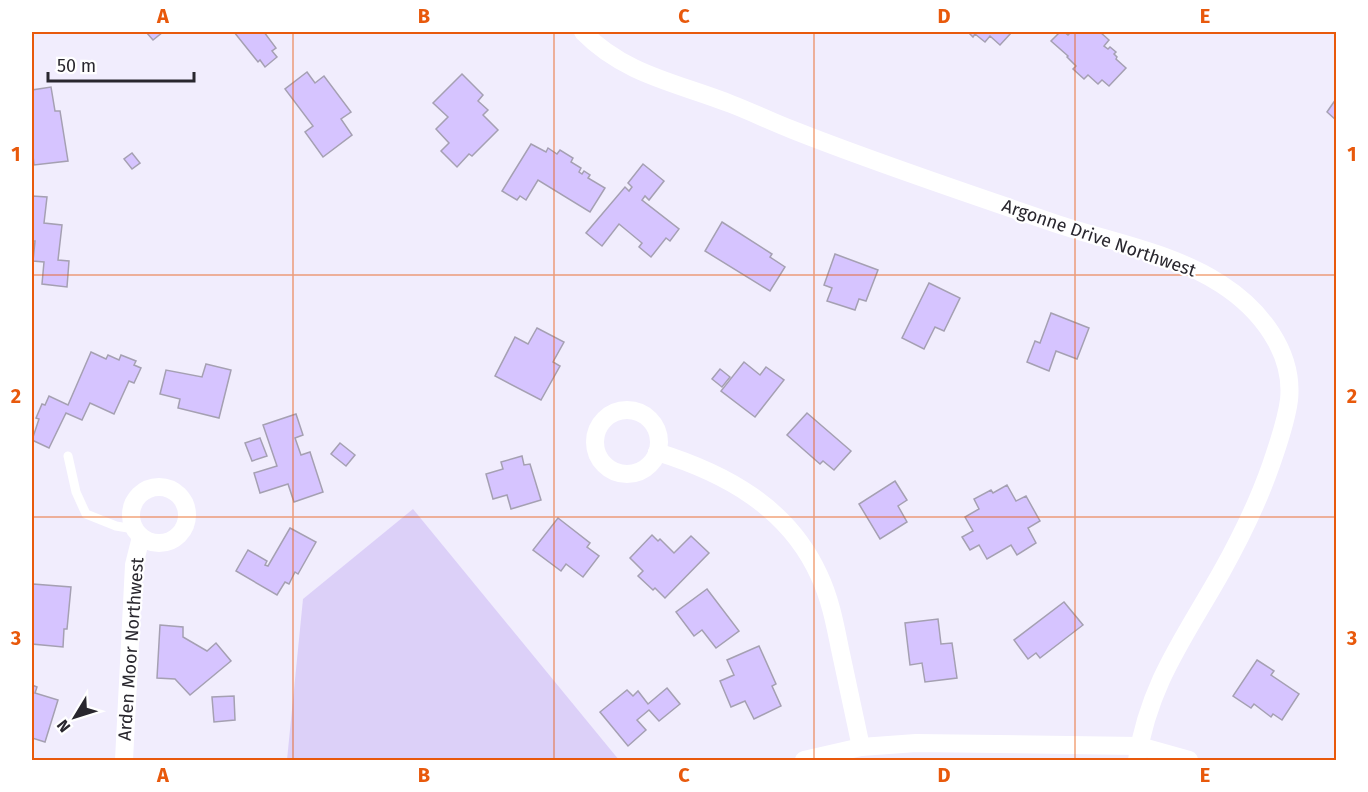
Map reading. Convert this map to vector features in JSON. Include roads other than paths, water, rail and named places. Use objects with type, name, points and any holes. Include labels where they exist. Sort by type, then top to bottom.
[{"type":"street","name":"Argonne Drive Northwest","points":[[587,33],[620,61],[663,81],[728,103],[912,174],[1063,226],[1192,266],[1225,286],[1264,324],[1280,345],[1287,364],[1289,396],[1285,425],[1265,483],[1242,534],[1161,678],[1148,711],[1138,753]]},
{"type":"street","points":[[657,452],[695,464],[734,483],[754,496],[783,521],[806,551],[819,575],[830,604],[861,747]]},
{"type":"street","name":"Arden Moor Northwest","points":[[124,760],[137,533]]},
{"type":"street","points":[[804,760],[861,747],[916,743],[1138,753],[1189,760]]},
{"type":"lane","points":[[68,456],[76,492],[86,514],[137,533]]}]
